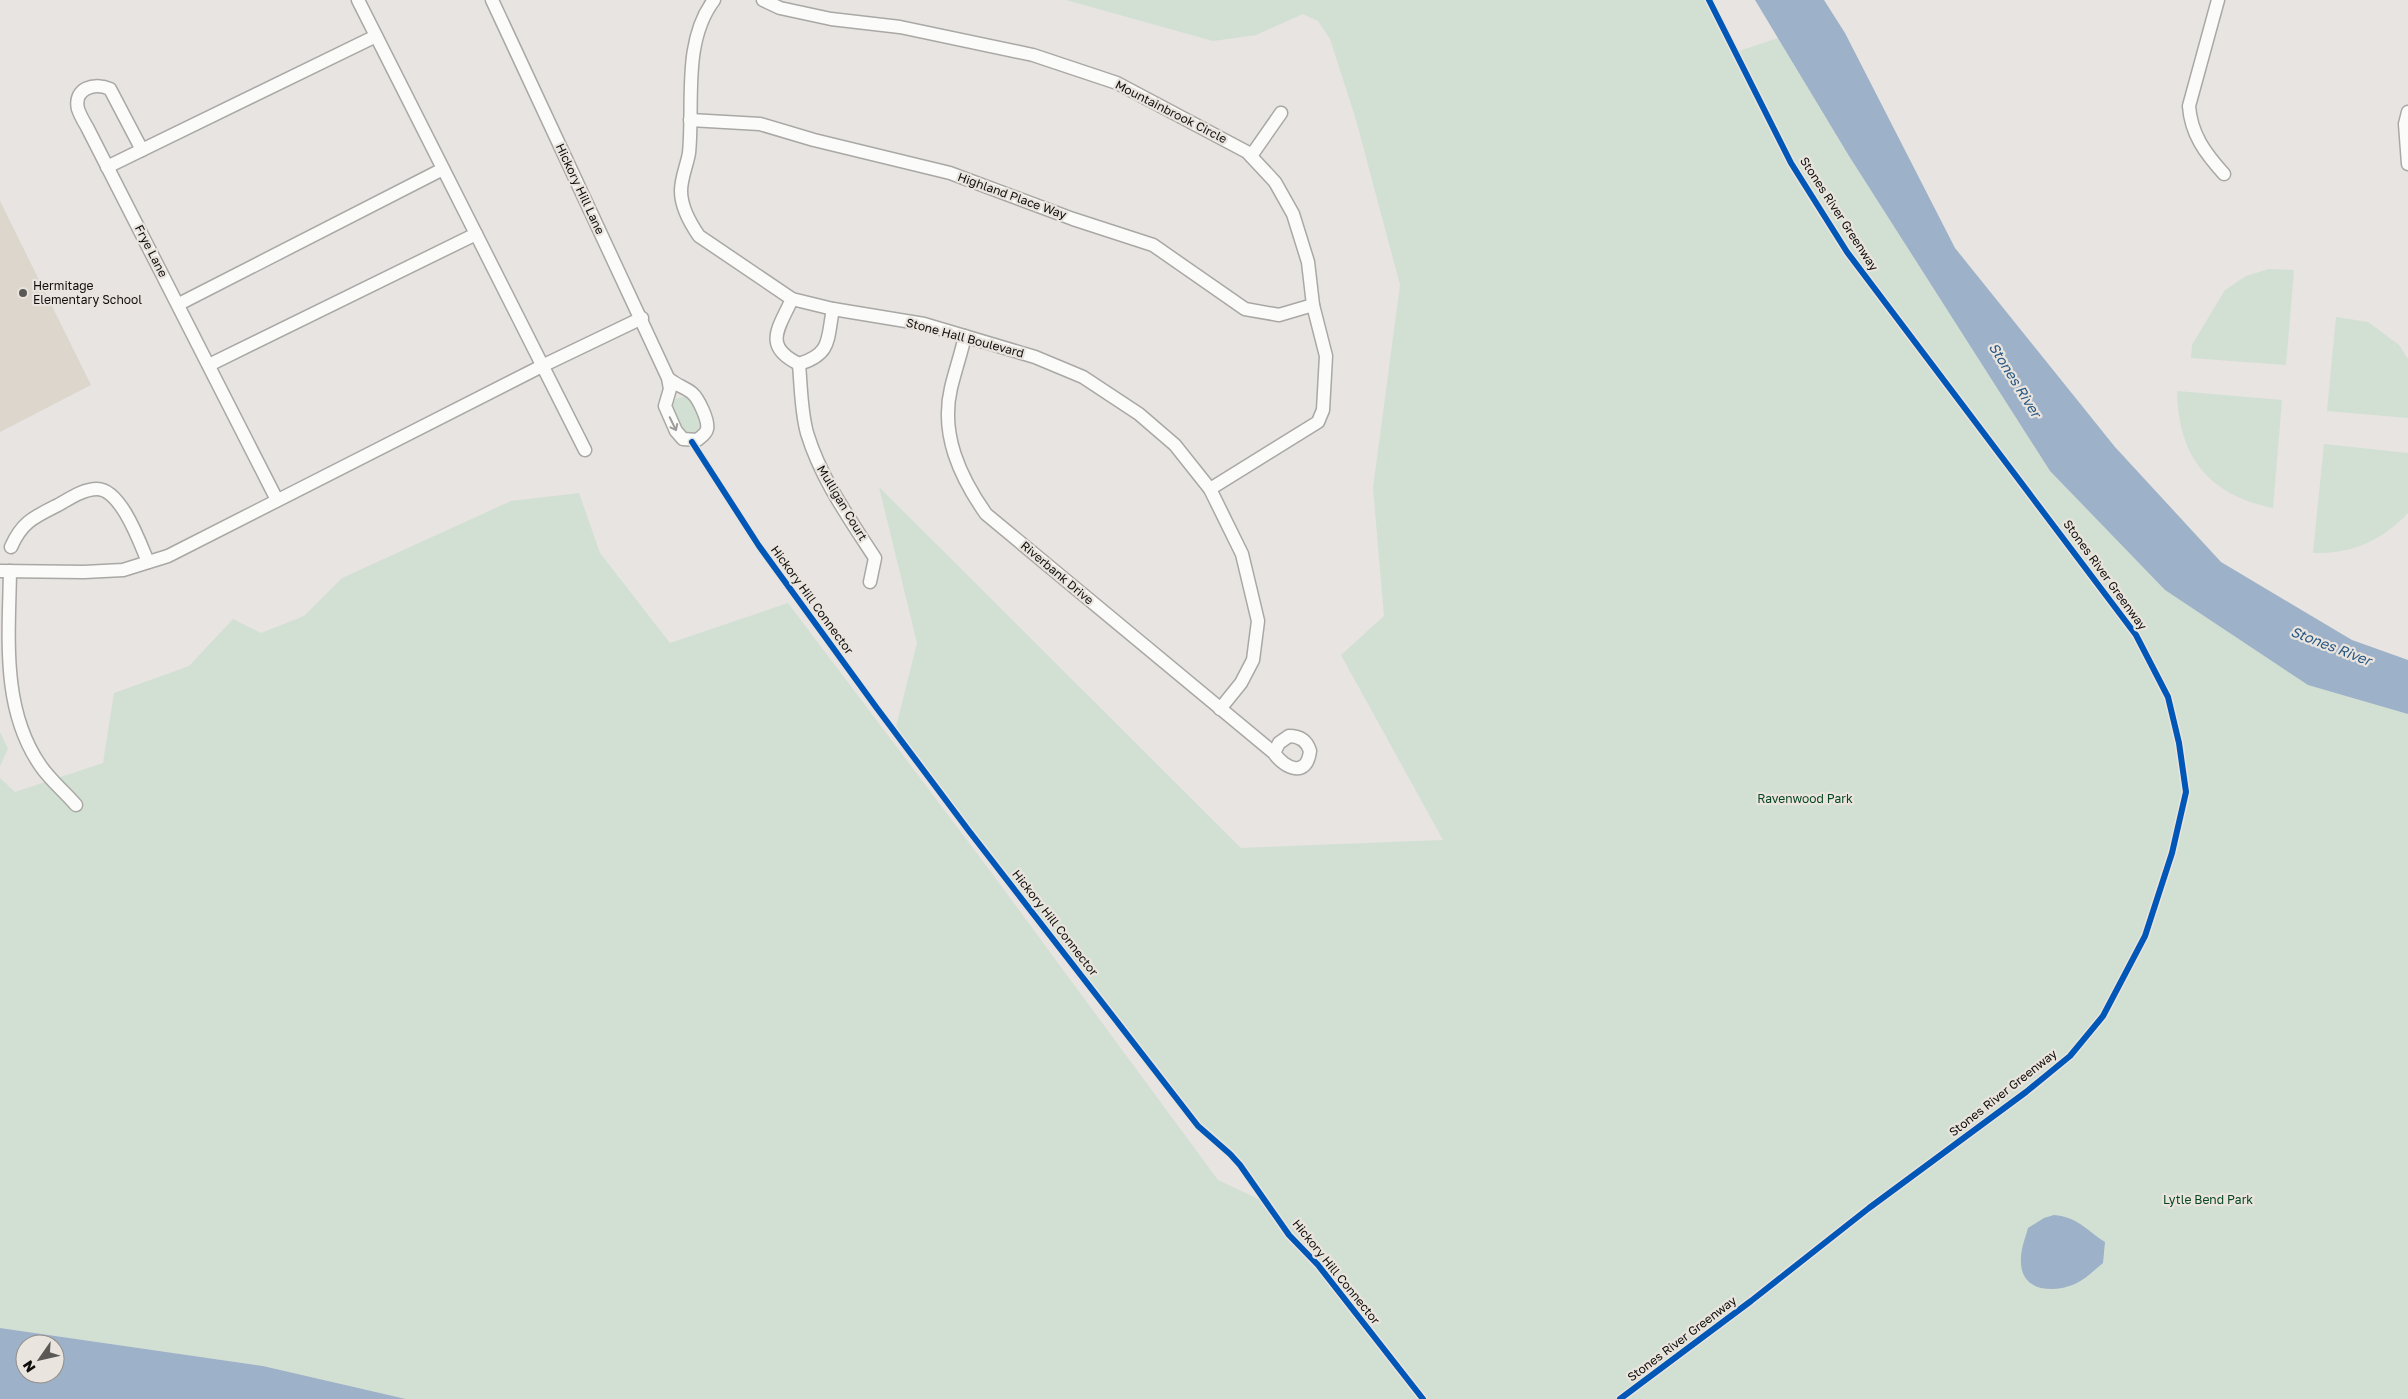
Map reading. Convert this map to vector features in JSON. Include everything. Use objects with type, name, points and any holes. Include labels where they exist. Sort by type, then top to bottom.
[{"type":"street","points":[[358,0],[585,450]]},
{"type":"street","name":"Hickory Hill Lane","points":[[492,0],[642,318],[668,378],[670,390],[665,406],[666,411],[680,436],[689,442],[697,440],[704,435],[708,428],[707,422],[693,394],[676,386],[668,378]]},
{"type":"street","name":"Stone Hall Boulevard","points":[[714,0],[696,41],[690,92],[689,154],[681,190],[691,225],[699,236],[792,299],[833,309],[924,324],[1035,357],[1084,377],[1139,414],[1175,445],[1210,489],[1242,554],[1258,621],[1253,660],[1241,683],[1220,708]]},
{"type":"street","name":"Mountainbrook Circle","points":[[763,0],[788,10],[830,19],[900,27],[1033,55],[1117,83],[1247,152],[1275,182],[1293,214],[1308,262],[1314,305],[1326,356],[1323,410],[1318,422],[1210,489]]},
{"type":"street","points":[[2218,0],[2189,106],[2190,120],[2198,141],[2205,153],[2224,174]]},
{"type":"street","points":[[107,167],[376,36]]},
{"type":"street","name":"Frye Lane","points":[[142,150],[110,89],[100,84],[92,85],[82,91],[78,97],[78,108],[278,500]]},
{"type":"street","points":[[2408,112],[2405,124],[2408,164]]},
{"type":"street","points":[[1251,156],[1282,113]]},
{"type":"street","name":"Highland Place Way","points":[[690,120],[760,124],[814,140],[950,173],[1073,219],[1153,245],[1245,309],[1278,314],[1314,305]]},
{"type":"street","points":[[179,304],[443,169]]},
{"type":"street","points":[[209,365],[476,234]]},
{"type":"street","points":[[792,299],[777,332],[777,345],[784,357],[799,364],[815,359],[825,349],[833,309]]},
{"type":"street","points":[[76,805],[40,766],[24,734],[12,700],[5,571],[123,570],[168,556],[542,366],[642,318]]},
{"type":"street","name":"Riverbank Drive","points":[[965,336],[950,390],[948,422],[957,466],[970,491],[986,514],[1274,753]]},
{"type":"street","name":"Mulligan Court","points":[[799,364],[807,432],[819,466],[830,488],[875,558],[870,582]]},
{"type":"street","points":[[11,548],[18,531],[32,518],[85,491],[98,488],[109,493],[122,507],[148,562]]},
{"type":"shaded area","name":"Hermitage Elementary School","points":[[0,201],[91,385],[0,432]]},
{"type":"green space","points":[[1066,0],[1709,0],[1736,52],[1778,38],[1849,156],[2050,471],[2165,590],[2408,675],[2408,1399],[406,1399],[263,1366],[65,1337],[65,1334],[42,1334],[0,1328],[0,778],[15,792],[103,763],[114,693],[189,666],[233,619],[261,633],[304,616],[342,578],[511,501],[579,493],[600,553],[670,643],[788,603],[985,864],[1218,1180],[1267,1203],[1230,1154],[1198,1126],[905,745],[896,727],[917,643],[879,487],[1241,848],[1443,840],[1341,655],[1384,616],[1373,488],[1400,285],[1356,120],[1330,39],[1318,21],[1303,14],[1256,35],[1213,41]]},
{"type":"green space","points":[[2269,269],[2294,270],[2286,365],[2191,358],[2192,345],[2225,290],[2246,276]]},
{"type":"green space","points":[[2336,317],[2368,322],[2399,345],[2408,359],[2408,418],[2327,411]]},
{"type":"green space","points":[[2177,391],[2282,400],[2273,508],[2250,502],[2231,493],[2214,482],[2201,469],[2183,435]]},
{"type":"green space","points":[[685,396],[693,403],[700,419],[697,434],[684,433],[671,407],[675,399]]},
{"type":"green space","points":[[2324,444],[2408,453],[2408,513],[2387,531],[2365,544],[2340,551],[2313,553]]},
{"type":"green space","points":[[0,732],[8,749],[0,766]]},
{"type":"water","name":"Stones River","points":[[1755,0],[1824,0],[1845,33],[1955,248],[2115,447],[2221,562],[2352,640],[2408,660],[2408,714],[2308,685],[2165,590],[2050,471],[1849,156]]},
{"type":"water","points":[[2054,1215],[2076,1221],[2105,1242],[2103,1263],[2083,1280],[2075,1284],[2058,1289],[2040,1288],[2027,1280],[2023,1273],[2021,1259],[2023,1245],[2028,1228],[2044,1218]]},
{"type":"water","points":[[0,1328],[42,1334],[15,1334],[15,1384],[65,1384],[65,1337],[263,1366],[406,1399],[0,1399]]},
{"type":"cycle path","name":"Stones River Greenway","points":[[1620,1399],[1751,1301],[1869,1208],[2026,1092],[2070,1056],[2103,1016],[2145,936],[2172,853],[2186,792],[2179,743],[2168,697],[2136,635],[1847,252],[1791,163],[1709,0]]},
{"type":"cycle path","name":"Hickory Hill Connector","points":[[692,442],[759,546],[969,831],[1198,1126],[1240,1165],[1289,1235],[1318,1265],[1423,1399]]},
{"type":"place","name":"Hermitage Elementary School","points":[[23,293]]},
{"type":"park label","name":"Ravenwood Park","points":[[1805,799]]},
{"type":"park label","name":"Lytle Bend Park","points":[[2208,1200]]}]
